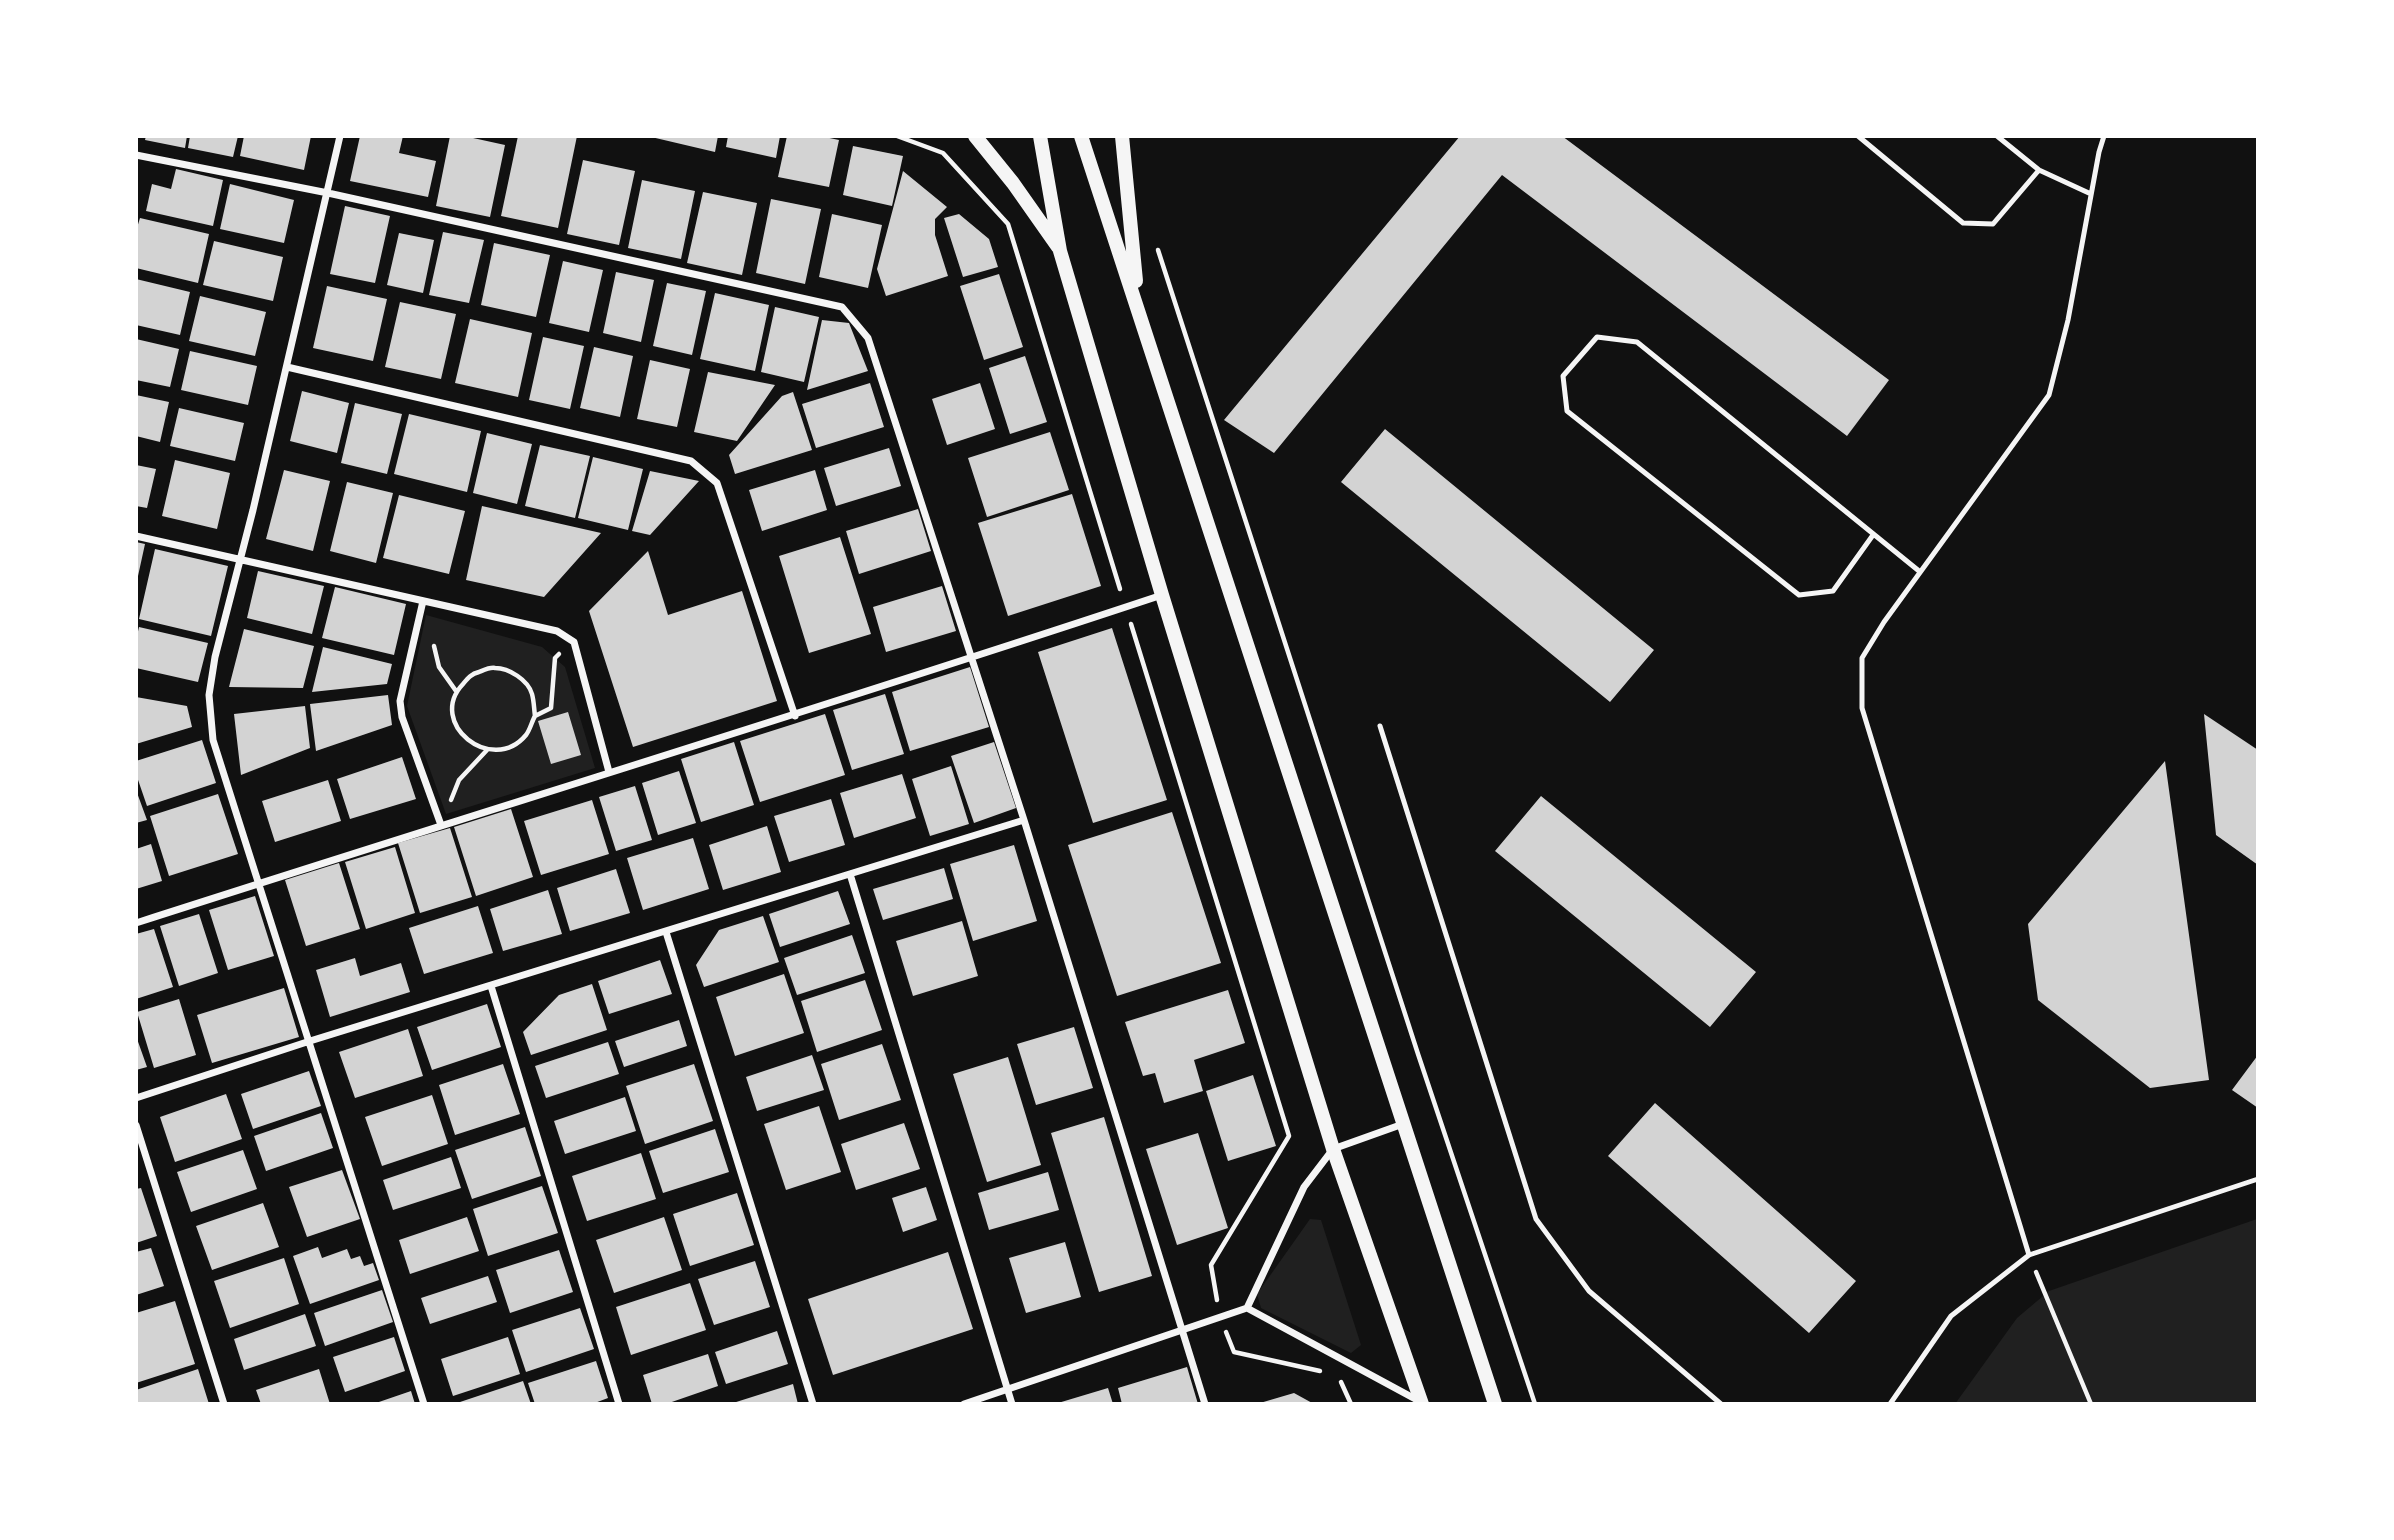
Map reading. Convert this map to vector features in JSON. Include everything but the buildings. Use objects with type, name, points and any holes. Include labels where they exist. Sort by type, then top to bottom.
[{"type":"main road","points":[[975,136],[1013,183],[1060,251]]},
{"type":"main road","points":[[1040,136],[1060,251],[1163,595],[1332,1150],[1421,1403]]},
{"type":"main road","points":[[1081,136],[1495,1404]]},
{"type":"main road","points":[[1122,136],[1139,310]]},
{"type":"street","points":[[340,136],[241,560],[215,657],[209,695],[213,740],[424,1404]]},
{"type":"street","points":[[137,157],[328,193],[842,307],[869,338],[970,659],[1024,820],[1205,1404]]},
{"type":"street","points":[[287,367],[691,461],[717,483],[795,716]]},
{"type":"street","points":[[136,536],[557,631],[574,642],[609,772]]},
{"type":"street","points":[[136,923],[609,772],[795,716],[1163,595]]},
{"type":"street","points":[[423,601],[400,701],[402,717],[441,825]]},
{"type":"street","points":[[136,1098],[310,1041],[1024,820]]},
{"type":"street","points":[[850,874],[1012,1404]]},
{"type":"street","points":[[666,932],[813,1404]]},
{"type":"street","points":[[491,986],[619,1404]]},
{"type":"street","points":[[964,1404],[1247,1308],[1304,1187],[1332,1150],[1404,1123]]},
{"type":"street","points":[[136,1125],[224,1404]]},
{"type":"street","points":[[1247,1308],[1421,1403]]},
{"type":"lane","points":[[1858,136],[1963,223],[1993,224],[2039,170]]},
{"type":"lane","points":[[1997,136],[2039,170],[2091,194]]},
{"type":"lane","points":[[2029,1255],[1862,708],[1863,658],[1919,571],[2049,395],[2068,320],[2104,136]]},
{"type":"lane","points":[[1873,535],[1833,591],[1799,595],[1567,411],[1563,376],[1597,337],[1637,342],[1919,571]]},
{"type":"lane","points":[[1380,726],[1536,1219],[1589,1291],[1721,1404]]},
{"type":"lane","points":[[1890,1404],[1951,1316],[2029,1255],[2258,1179]]},
{"type":"path","points":[[897,136],[943,153],[1008,224],[1289,1136],[1211,1265],[1221,1317],[1234,1352],[1325,1371]]},
{"type":"path","points":[[1154,237],[1409,1028],[1535,1404]]},
{"type":"path","points":[[433,641],[439,667],[456,691]]},
{"type":"path","points":[[535,716],[551,708],[555,658],[574,642]]},
{"type":"path","points":[[494,667],[517,674],[532,692],[535,716],[526,735],[508,747],[487,750],[473,745],[461,735],[454,721],[452,706],[456,691],[472,674],[494,667]]},
{"type":"path","points":[[441,825],[459,780],[487,750]]},
{"type":"path","points":[[2029,1255],[2091,1404]]},
{"type":"path","points":[[1338,1374],[1350,1404]]},
{"type":"shaded area","points":[[426,615],[542,647],[565,667],[595,768],[446,814],[407,706]]},
{"type":"shaded area","points":[[1310,1219],[1321,1220],[1361,1345],[1351,1353],[1261,1308],[1257,1294]]},
{"type":"shaded area","points":[[2257,1219],[2257,1403],[1955,1404],[2017,1318],[2049,1291]]}]
